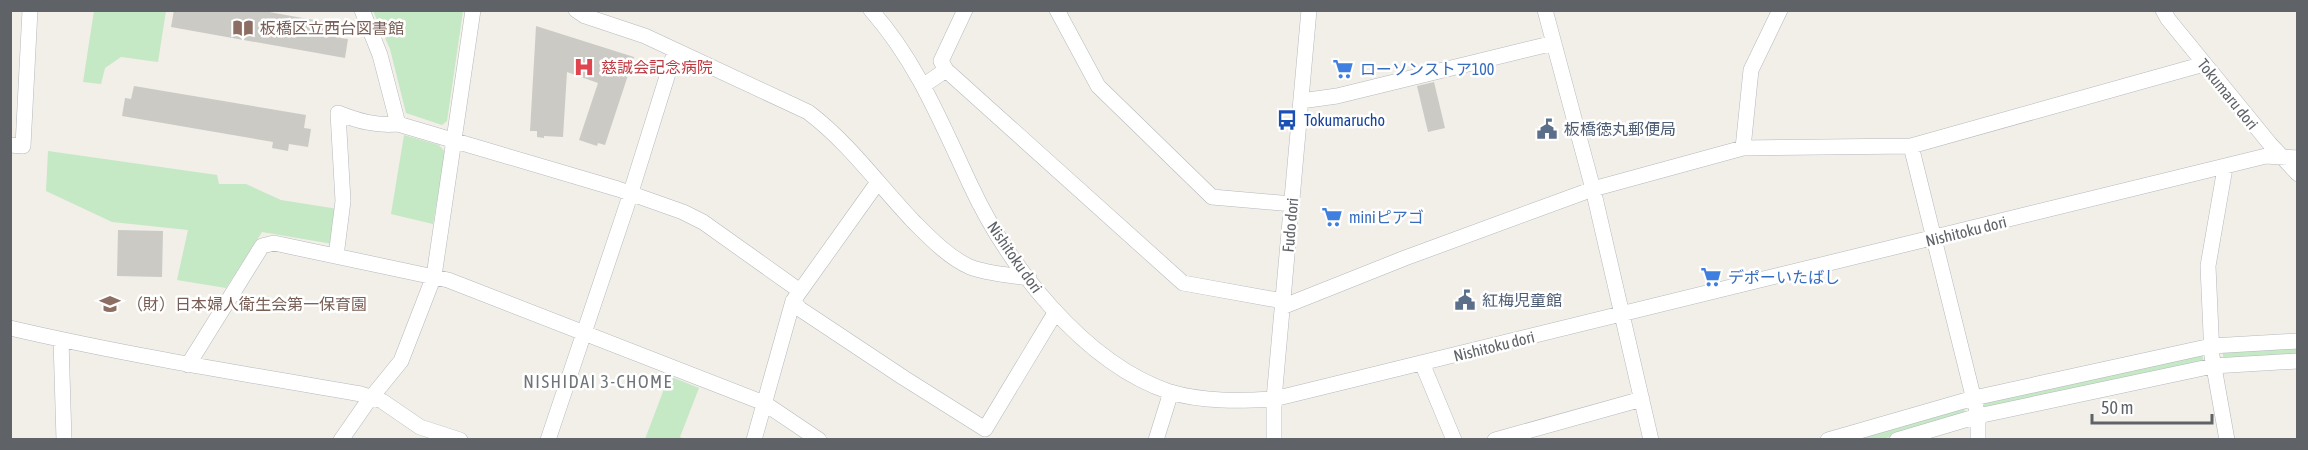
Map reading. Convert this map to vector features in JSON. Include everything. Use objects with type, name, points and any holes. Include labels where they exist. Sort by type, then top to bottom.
[{"type":"street","points":[[10,145],[23,146],[30,10]]},
{"type":"street","points":[[362,10],[380,55],[398,124]]},
{"type":"street","points":[[341,440],[371,396],[401,361],[434,276],[473,10]]},
{"type":"street","points":[[576,10],[585,16],[645,36],[808,112],[830,128],[930,238],[950,255],[971,267],[1029,278]]},
{"type":"street","name":"Nishitoku dori","points":[[871,10],[899,46],[924,85],[983,209],[1055,313],[1080,338],[1108,359],[1171,392],[1223,400],[1274,399],[2225,168],[2266,156],[2290,157]]},
{"type":"street","points":[[965,10],[941,61],[946,70],[1183,283],[1282,304],[1593,189],[1743,148],[1911,146],[2204,64]]},
{"type":"street","points":[[1057,10],[1098,86],[1212,197],[1292,204]]},
{"type":"street","name":"Fudo dori","points":[[1274,440],[1274,399],[1309,10]]},
{"type":"street","points":[[1545,10],[1593,189],[1651,440]]},
{"type":"street","points":[[1743,148],[1751,70],[1780,10]]},
{"type":"street","name":"Tokumaru dori","points":[[2163,10],[2270,144],[2290,157],[2298,174]]},
{"type":"street","points":[[1301,101],[1337,96],[1554,43]]},
{"type":"street","points":[[549,440],[675,51]]},
{"type":"street","points":[[924,85],[946,70]]},
{"type":"street","points":[[336,256],[344,201],[338,113],[359,122],[398,124],[454,140],[630,194],[700,220],[796,296],[800,309],[985,429],[1055,313]]},
{"type":"street","points":[[1911,146],[1974,398],[1978,416],[1978,440]]},
{"type":"street","points":[[2225,168],[2208,266],[2213,366],[2227,440]]},
{"type":"street","points":[[754,440],[796,296],[878,182]]},
{"type":"street","points":[[188,365],[262,246],[274,243],[434,276],[764,404],[819,440]]},
{"type":"street","points":[[10,328],[188,365],[371,396],[420,428],[460,440]]},
{"type":"street","points":[[61,340],[64,440]]},
{"type":"street","points":[[1828,440],[1974,398],[2211,346],[2298,341]]},
{"type":"street","points":[[1897,440],[1978,416],[2213,366],[2298,361]]},
{"type":"street","points":[[1422,363],[1454,440]]},
{"type":"street","points":[[1156,440],[1171,392]]},
{"type":"street","points":[[1495,440],[1642,399]]},
{"type":"green space","points":[[94,11],[166,11],[158,62],[121,57],[105,68],[101,84],[83,82]]},
{"type":"green space","points":[[373,11],[463,11],[447,121],[442,125],[406,113],[390,49]]},
{"type":"green space","points":[[404,135],[439,145],[445,152],[433,224],[391,214]]},
{"type":"green space","points":[[48,151],[217,175],[219,184],[246,184],[281,200],[338,209],[333,244],[262,232],[226,288],[177,280],[188,230],[112,222],[46,191]]},
{"type":"green space","points":[[2297,345],[2297,357],[2224,361],[2222,349]]},
{"type":"green space","points":[[2202,353],[2204,364],[1985,411],[1983,400]]},
{"type":"green space","points":[[669,376],[699,388],[680,437],[684,439],[645,439]]},
{"type":"green space","points":[[1964,404],[1965,416],[1883,439],[1840,440]]},
{"type":"building","points":[[174,10],[258,10],[342,25],[340,38],[348,39],[345,58],[171,27]]},
{"type":"building","points":[[536,26],[634,57],[605,145],[598,143],[597,146],[579,140],[598,83],[567,72],[563,137],[537,137],[537,131],[530,131]]},
{"type":"building","points":[[1434,82],[1445,128],[1428,132],[1417,86]]},
{"type":"building","points":[[134,86],[306,115],[304,128],[311,129],[308,147],[289,144],[288,151],[272,148],[273,142],[122,116],[125,98],[131,99]]},
{"type":"building","points":[[118,230],[163,231],[162,277],[117,276]]},
{"type":"place","name":"板橋区立西台図書館","points":[[243,28]]},
{"type":"place","name":"慈誠会記念病院","points":[[584,67]]},
{"type":"place","name":"ローソンストア100","points":[[1343,69]]},
{"type":"place","name":"Tokumarucho","points":[[1287,120]]},
{"type":"place","name":"板橋徳丸郵便局","points":[[1547,129]]},
{"type":"place","name":"miniピアゴ","points":[[1332,217]]},
{"type":"place","name":"デポーいたばし","points":[[1711,277]]},
{"type":"place","name":"紅梅児童館","points":[[1465,300]]},
{"type":"place","name":"（財）日本婦人衛生会第一保育園","points":[[110,304]]},
{"type":"district","name":"NISHIDAI 3-CHOME","points":[[598,381]]}]
